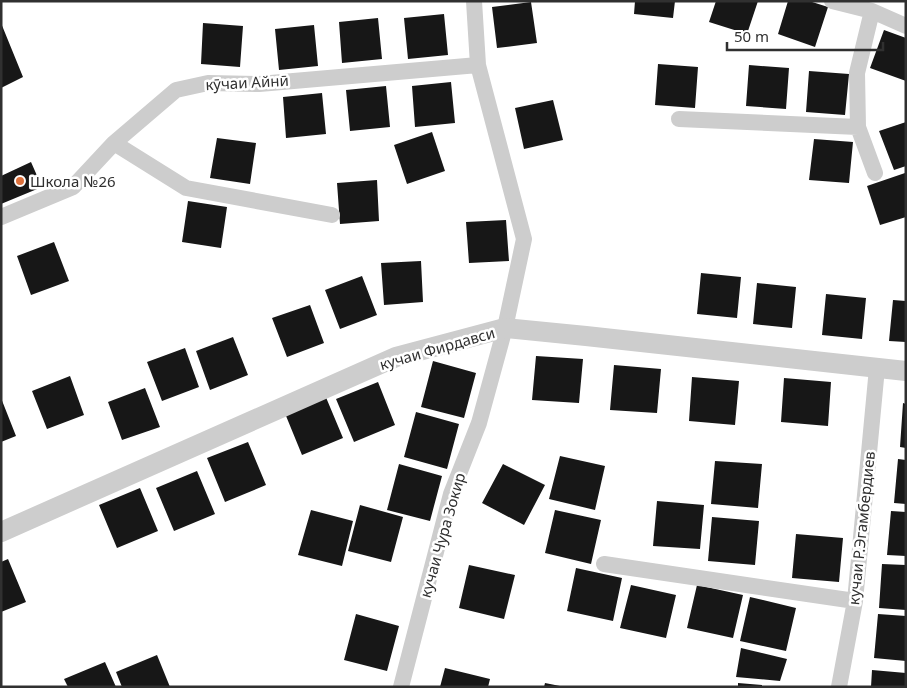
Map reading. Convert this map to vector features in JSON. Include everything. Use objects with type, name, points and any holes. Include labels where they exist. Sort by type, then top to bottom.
[{"type":"street","name":"кучаи Чура Зокир","points":[[401,687],[451,494],[479,423],[505,328],[524,239],[478,64],[474,1]]},
{"type":"street","points":[[832,1],[872,11],[906,26]]},
{"type":"street","points":[[872,11],[857,73],[858,128],[875,173]]},
{"type":"street","name":"кӯчаи Айнӣ","points":[[1,217],[73,187],[114,143],[176,90],[208,82],[260,84],[478,64]]},
{"type":"street","points":[[679,119],[858,128]]},
{"type":"street","points":[[114,143],[186,188],[332,215]]},
{"type":"street","name":"кучаи Фирдавси","points":[[1,532],[396,357],[505,328],[906,371]]},
{"type":"street","name":"кучаи Р.Эгамбердиев","points":[[839,687],[855,601],[877,368]]},
{"type":"street","points":[[604,564],[855,601]]},
{"type":"building","points":[[635,1],[675,1],[673,18],[634,14]]},
{"type":"building","points":[[716,1],[758,1],[747,34],[709,22]]},
{"type":"building","points":[[788,1],[809,1],[828,7],[815,47],[778,34]]},
{"type":"building","points":[[531,2],[537,43],[497,48],[492,7]]},
{"type":"building","points":[[444,14],[448,55],[408,59],[404,18]]},
{"type":"building","points":[[378,18],[382,59],[342,63],[339,22]]},
{"type":"building","points":[[1,23],[23,77],[1,88]]},
{"type":"building","points":[[203,23],[243,26],[240,67],[201,64]]},
{"type":"building","points":[[314,25],[318,66],[279,70],[275,29]]},
{"type":"building","points":[[884,30],[906,38],[906,81],[870,68]]},
{"type":"building","points":[[658,64],[698,67],[695,108],[655,105]]},
{"type":"building","points":[[749,65],[789,68],[786,109],[746,106]]},
{"type":"building","points":[[809,71],[849,74],[845,115],[806,112]]},
{"type":"building","points":[[451,82],[455,123],[415,127],[412,86]]},
{"type":"building","points":[[386,86],[390,127],[350,131],[346,90]]},
{"type":"building","points":[[322,93],[326,134],[286,138],[283,97]]},
{"type":"building","points":[[553,100],[563,140],[524,149],[515,108]]},
{"type":"building","points":[[906,122],[906,166],[894,170],[879,131]]},
{"type":"building","points":[[432,132],[445,171],[407,184],[394,145]]},
{"type":"building","points":[[217,138],[256,143],[250,184],[210,178]]},
{"type":"building","points":[[814,139],[853,142],[849,183],[809,180]]},
{"type":"building","name":"Школа №26","points":[[31,162],[42,187],[1,204],[1,176]]},
{"type":"building","points":[[905,173],[906,217],[880,225],[867,186]]},
{"type":"building","points":[[377,180],[379,221],[340,224],[337,183]]},
{"type":"building","points":[[188,201],[227,207],[221,248],[182,242]]},
{"type":"building","points":[[506,220],[509,261],[469,263],[466,222]]},
{"type":"building","points":[[54,242],[69,281],[31,295],[17,256]]},
{"type":"building","points":[[421,261],[423,302],[384,305],[381,263]]},
{"type":"building","points":[[701,273],[741,277],[737,318],[697,314]]},
{"type":"building","points":[[362,276],[377,315],[340,329],[325,290]]},
{"type":"building","points":[[757,283],[796,287],[792,328],[753,324]]},
{"type":"building","points":[[826,294],[866,298],[862,339],[822,335]]},
{"type":"building","points":[[893,300],[906,301],[906,342],[889,341]]},
{"type":"building","points":[[310,305],[324,343],[287,357],[272,318]]},
{"type":"building","points":[[233,337],[248,375],[210,390],[196,351]]},
{"type":"building","points":[[185,348],[199,387],[162,401],[147,362]]},
{"type":"building","points":[[536,356],[583,359],[579,403],[532,400]]},
{"type":"building","points":[[433,361],[476,373],[464,418],[421,407]]},
{"type":"building","points":[[614,365],[661,369],[657,413],[610,410]]},
{"type":"building","points":[[70,376],[84,415],[47,429],[32,391]]},
{"type":"building","points":[[692,377],[739,381],[735,425],[689,421]]},
{"type":"building","points":[[784,378],[831,382],[828,426],[781,422]]},
{"type":"building","points":[[378,382],[395,425],[354,442],[336,399]]},
{"type":"building","points":[[145,388],[160,427],[122,440],[108,402]]},
{"type":"building","points":[[325,395],[343,438],[302,455],[284,411]]},
{"type":"building","points":[[1,398],[16,436],[1,442]]},
{"type":"building","points":[[903,403],[906,404],[906,448],[900,447]]},
{"type":"building","points":[[416,412],[459,424],[447,469],[404,457]]},
{"type":"building","points":[[248,442],[266,485],[225,502],[207,458]]},
{"type":"building","points":[[560,456],[605,466],[595,510],[549,499]]},
{"type":"building","points":[[898,459],[906,460],[906,504],[894,503]]},
{"type":"building","points":[[715,461],[762,464],[758,508],[711,504]]},
{"type":"building","points":[[399,464],[442,476],[430,521],[387,510]]},
{"type":"building","points":[[503,464],[545,485],[524,525],[482,503]]},
{"type":"building","points":[[197,471],[215,514],[174,531],[156,488]]},
{"type":"building","points":[[140,488],[158,531],[117,548],[99,505]]},
{"type":"building","points":[[657,501],[704,505],[700,549],[653,546]]},
{"type":"building","points":[[360,505],[403,517],[391,562],[348,551]]},
{"type":"building","points":[[311,510],[353,521],[342,566],[298,555]]},
{"type":"building","points":[[555,510],[601,520],[591,564],[545,553]]},
{"type":"building","points":[[891,511],[906,512],[906,556],[887,555]]},
{"type":"building","points":[[712,517],[759,521],[755,565],[708,561]]},
{"type":"building","points":[[796,534],[843,538],[839,582],[792,578]]},
{"type":"building","points":[[8,559],[26,602],[1,612],[1,562]]},
{"type":"building","points":[[882,564],[906,565],[906,610],[879,608]]},
{"type":"building","points":[[469,565],[515,575],[504,619],[459,608]]},
{"type":"building","points":[[576,568],[622,578],[613,621],[567,611]]},
{"type":"building","points":[[631,585],[676,595],[666,638],[620,628]]},
{"type":"building","points":[[697,585],[743,595],[733,638],[687,628]]},
{"type":"building","points":[[750,597],[796,608],[786,651],[740,641]]},
{"type":"building","points":[[356,614],[399,626],[387,671],[344,660]]},
{"type":"building","points":[[878,614],[906,616],[906,661],[874,658]]},
{"type":"building","points":[[741,648],[787,659],[780,681],[736,677]]},
{"type":"building","points":[[157,655],[170,687],[122,687],[116,672]]},
{"type":"building","points":[[105,662],[116,687],[68,687],[64,679]]},
{"type":"building","points":[[445,668],[490,679],[488,687],[440,687]]},
{"type":"building","points":[[872,670],[906,673],[906,687],[871,687]]},
{"type":"building","points":[[545,683],[560,686],[560,687],[544,687]]},
{"type":"building","points":[[738,683],[762,685],[762,687],[738,687]]},
{"type":"place","name":"Школа №26","points":[[20,181]]}]
